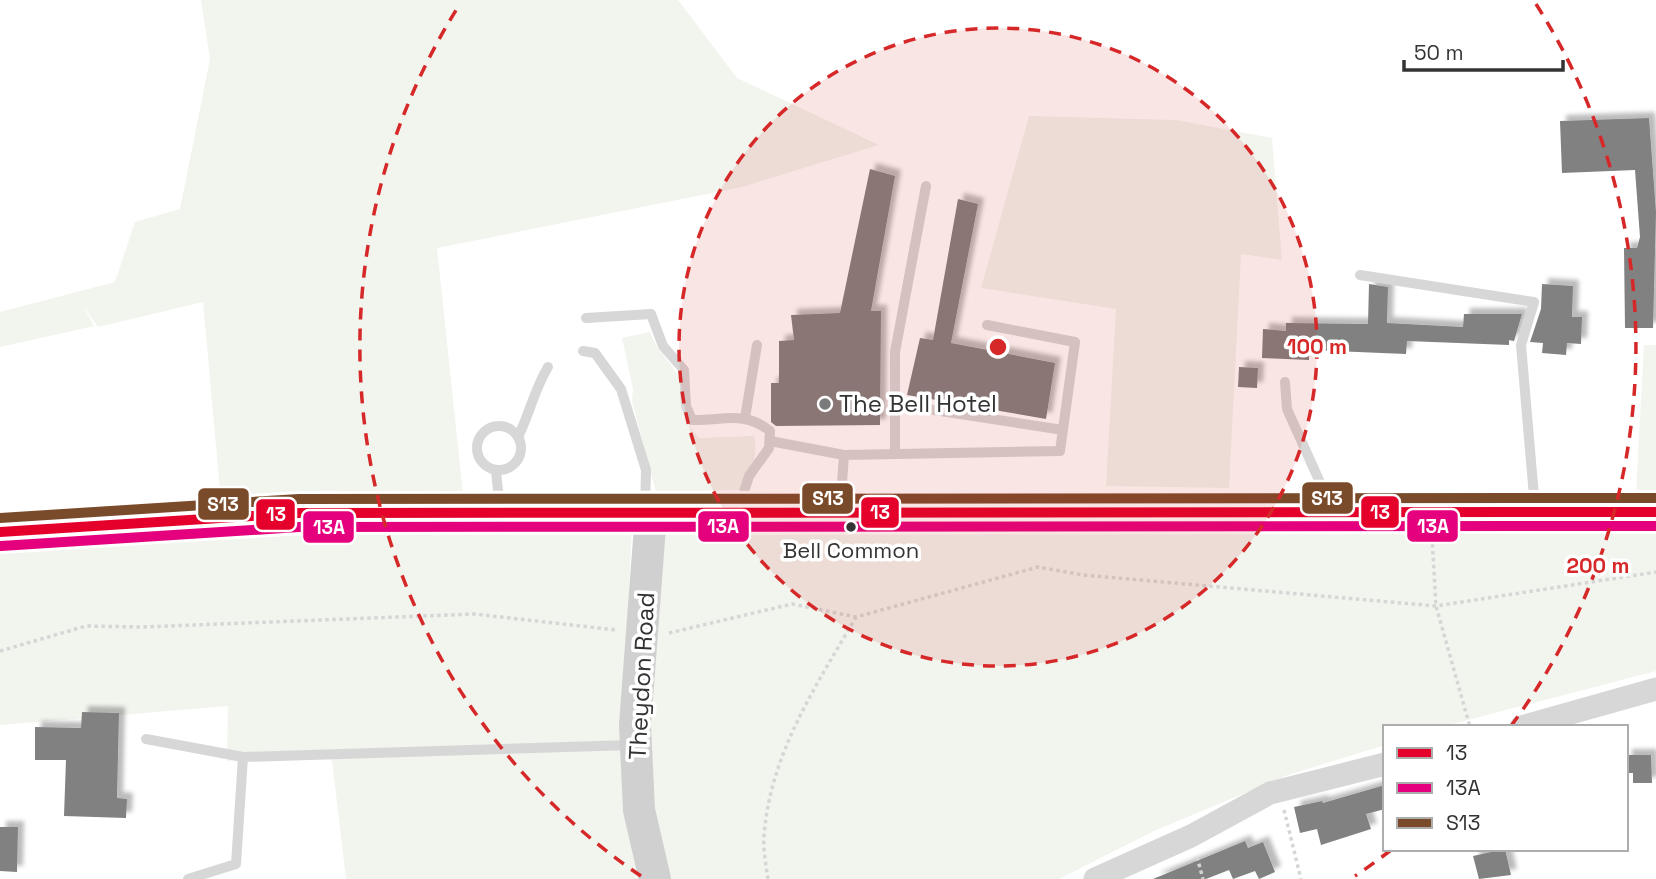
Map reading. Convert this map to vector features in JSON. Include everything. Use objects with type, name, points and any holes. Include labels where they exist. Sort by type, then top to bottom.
[{"type":"main road","points":[[0,532],[299,513],[1334,513],[1430,510],[1536,514],[1656,512]]},
{"type":"main road","name":"Theydon Road","points":[[648,513],[636,745],[639,810],[655,879]]},
{"type":"street","points":[[1528,725],[1656,689]]},
{"type":"street","points":[[1095,879],[1279,791],[1383,765]]},
{"type":"lane","points":[[895,454],[895,352],[926,186]]},
{"type":"lane","points":[[1360,275],[1534,302],[1521,345],[1536,514]]},
{"type":"lane","points":[[586,318],[651,314],[663,346],[684,370],[686,406],[692,420],[733,415],[758,421],[770,430],[770,441],[762,462],[749,476],[737,513]]},
{"type":"lane","points":[[770,441],[844,456],[1060,451],[1075,342],[987,325]]},
{"type":"lane","points":[[745,418],[757,345]]},
{"type":"lane","points":[[583,351],[595,353],[621,389],[646,470],[648,513]]},
{"type":"lane","points":[[518,437],[503,426],[490,428],[480,436],[477,455],[484,466],[496,471],[515,464],[521,451],[518,437],[530,412],[534,389],[548,367]]},
{"type":"lane","points":[[1284,382],[1287,409],[1334,513]]},
{"type":"lane","points":[[895,404],[1063,430]]},
{"type":"lane","points":[[840,513],[844,456]]},
{"type":"lane","points":[[496,471],[500,514]]},
{"type":"lane","points":[[146,739],[243,757],[636,745]]},
{"type":"lane","points":[[188,879],[236,864],[243,757]]},
{"type":"path","points":[[1430,510],[1436,606],[1469,725]]},
{"type":"path","points":[[0,651],[86,626],[143,627],[474,614],[642,633],[678,632],[792,604],[856,617],[1038,568],[1083,575],[1436,606],[1656,572]]},
{"type":"path","points":[[768,879],[764,838],[771,785],[800,714],[856,617]]},
{"type":"path","points":[[1279,791],[1301,879]]},
{"type":"shaded area","points":[[201,0],[678,0],[737,78],[879,145],[742,187],[437,248],[463,494],[320,493],[221,501],[203,302],[98,327],[83,306],[94,326],[0,347],[0,312],[115,282],[135,222],[180,209],[210,59]]},
{"type":"shaded area","points":[[1029,116],[1176,120],[1272,138],[1282,260],[1241,254],[1229,488],[1106,486],[1116,309],[981,288]]},
{"type":"shaded area","points":[[650,332],[656,346],[678,376],[687,419],[699,438],[754,436],[755,457],[741,490],[656,492],[632,401],[633,389],[622,338]]},
{"type":"shaded area","points":[[1644,345],[1656,345],[1656,493],[1636,494]]},
{"type":"shaded area","name":"Bell Common","points":[[1656,520],[1656,671],[1449,725],[1383,725],[1383,746],[1288,775],[1154,831],[1059,879],[667,879],[644,771],[659,530],[945,524]]},
{"type":"shaded area","points":[[632,523],[624,709],[644,879],[346,879],[331,752],[227,761],[228,706],[0,725],[0,547]]},
{"type":"building","points":[[1649,118],[1656,212],[1653,328],[1625,328],[1624,248],[1637,248],[1640,237],[1635,170],[1562,173],[1560,121]]},
{"type":"building","points":[[870,169],[895,176],[871,311],[881,311],[880,425],[776,426],[771,422],[771,383],[779,383],[779,341],[794,340],[791,315],[840,313]]},
{"type":"building","points":[[958,199],[978,204],[951,343],[1055,363],[1046,419],[907,395],[920,338],[933,340]]},
{"type":"building","points":[[1369,284],[1388,287],[1387,323],[1463,327],[1464,314],[1522,314],[1514,341],[1509,340],[1509,345],[1407,341],[1406,354],[1309,350],[1309,360],[1262,358],[1263,329],[1286,331],[1286,323],[1368,324]]},
{"type":"building","points":[[1542,284],[1573,286],[1572,317],[1582,317],[1581,344],[1567,343],[1566,355],[1542,353],[1543,343],[1530,342],[1541,309]]},
{"type":"building","points":[[1239,367],[1258,368],[1257,388],[1238,387]]},
{"type":"building","points":[[82,712],[119,713],[117,798],[127,799],[126,818],[64,816],[66,760],[35,760],[35,727],[81,728]]},
{"type":"building","points":[[1628,755],[1651,755],[1652,783],[1633,783],[1633,773],[1628,773]]},
{"type":"building","points":[[1383,786],[1383,810],[1366,814],[1371,829],[1321,845],[1317,829],[1300,833],[1294,807],[1322,801],[1323,803]]},
{"type":"building","points":[[0,827],[18,827],[17,872],[0,871]]},
{"type":"building","points":[[1245,841],[1248,848],[1263,842],[1275,872],[1259,879],[1255,871],[1233,879],[1229,870],[1206,879],[1153,879]]},
{"type":"building","points":[[1505,851],[1511,875],[1479,879],[1473,856]]},
{"type":"transit line","name":"S13","points":[[0,518],[299,499],[1656,498]]},
{"type":"transit line","name":"13","points":[[0,532],[299,513],[1656,512]]},
{"type":"transit line","name":"13A","points":[[1,546],[299,527],[1656,526]]},
{"type":"place","name":"The Bell Hotel","points":[[825,404]]},
{"type":"place","name":"Bell Common","points":[[851,527]]}]
